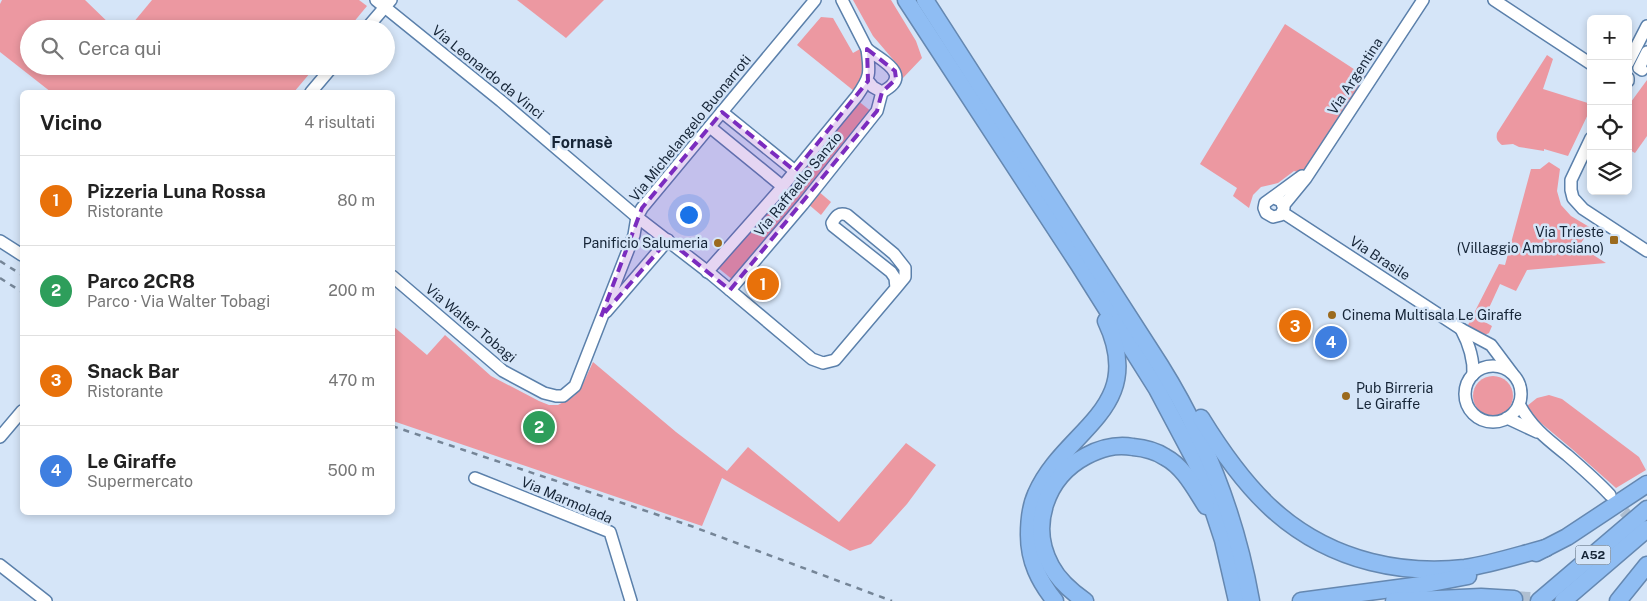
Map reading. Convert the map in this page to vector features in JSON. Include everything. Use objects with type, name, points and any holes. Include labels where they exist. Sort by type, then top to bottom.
[{"type":"highway","points":[[906,0],[1079,265],[1157,389],[1200,470],[1218,520],[1229,564]]},
{"type":"highway","points":[[925,0],[1176,391],[1204,445],[1229,511],[1240,550],[1243,598]]},
{"type":"highway","points":[[1055,601],[1037,574],[1029,549],[1029,520],[1036,495],[1049,472],[1103,410],[1112,394],[1117,373],[1117,354],[1112,334],[1079,265]]},
{"type":"highway","points":[[1131,321],[1163,356],[1223,453],[1244,480],[1267,505],[1295,528],[1320,544],[1354,558],[1412,570],[1466,568],[1546,548]]},
{"type":"highway","points":[[1085,601],[1061,580],[1051,566],[1042,546],[1040,522],[1045,500],[1057,478],[1075,462],[1098,450],[1120,445],[1145,448],[1166,457],[1184,473],[1210,513],[1243,598]]},
{"type":"highway","name":"A52","points":[[1546,548],[1607,512],[1647,484]]},
{"type":"highway","name":"A52","points":[[1539,601],[1647,509]]},
{"type":"highway","name":"A52","points":[[1563,601],[1647,529]]},
{"type":"highway","points":[[1301,601],[1444,582],[1490,571],[1526,558],[1546,548]]},
{"type":"highway","points":[[1029,549],[1052,587],[1067,601]]},
{"type":"highway","points":[[1618,601],[1647,565]]},
{"type":"highway","points":[[1394,601],[1481,598],[1514,599]]},
{"type":"street","name":"Via Michelangelo Buonarroti","points":[[563,396],[575,386],[634,235],[637,217],[642,208],[816,0]]},
{"type":"street","points":[[842,0],[867,49],[870,71],[868,80],[873,87],[882,92]]},
{"type":"street","name":"Via Argentina","points":[[1283,209],[1423,0]]},
{"type":"street","points":[[1494,0],[1587,61]]},
{"type":"street","points":[[372,20],[384,2]]},
{"type":"street","name":"Via Leonardo da Vinci","points":[[384,2],[637,217],[730,290],[812,360],[823,363],[835,360],[905,278],[905,268],[894,254],[846,215],[839,214],[832,222],[833,226],[891,272],[895,278],[896,288]]},
{"type":"street","points":[[1630,60],[1647,26]]},
{"type":"street","name":"Via Raffaello Sanzio","points":[[730,290],[803,204],[877,110],[882,92],[890,88],[896,79],[895,71],[867,49]]},
{"type":"street","points":[[1642,70],[1639,68],[1647,52]]},
{"type":"street","points":[[313,90],[325,75]]},
{"type":"street","name":"Via Raffaello Sanzio","points":[[707,272],[795,171],[868,80]]},
{"type":"street","points":[[722,112],[795,171]]},
{"type":"street","points":[[710,126],[782,186]]},
{"type":"street","points":[[1587,146],[1573,175],[1570,187],[1575,202],[1647,251]]},
{"type":"street","name":"Via Argentina","points":[[1274,198],[1311,169]]},
{"type":"street","points":[[1274,198],[1279,199],[1283,209],[1276,217],[1270,217],[1264,208],[1265,203],[1269,199],[1274,198]]},
{"type":"street","name":"Via Brasile","points":[[1283,209],[1460,329],[1491,345],[1512,373]]},
{"type":"street","name":"Via Michelangelo Buonarroti","points":[[601,317],[668,240]]},
{"type":"street","points":[[0,241],[20,254]]},
{"type":"street","name":"Via Walter Tobagi","points":[[395,279],[503,372],[544,393],[563,396]]},
{"type":"street","points":[[1460,329],[1472,354],[1474,364],[1473,375]]},
{"type":"street","points":[[1493,366],[1512,373],[1521,390],[1519,404],[1507,418],[1497,422],[1486,421],[1472,412],[1467,403],[1466,395],[1467,385],[1473,375],[1482,369],[1493,366]]},
{"type":"street","points":[[1519,404],[1538,432],[1594,478],[1610,495]]},
{"type":"street","points":[[0,437],[20,413]]},
{"type":"street","points":[[1507,418],[1538,432]]},
{"type":"street","name":"Via Marmolada","points":[[475,478],[610,532],[631,601]]},
{"type":"street","points":[[0,564],[46,601]]},
{"type":"highlighted area","points":[[867,49],[895,71],[896,79],[882,92],[877,111],[730,290],[668,240],[601,317],[642,208],[722,112],[795,171],[868,81]]},
{"type":"shaded area","points":[[2,0],[85,0],[106,20],[20,20],[20,68],[0,52],[0,4]]},
{"type":"shaded area","points":[[152,0],[359,0],[367,6],[355,20],[135,20]]},
{"type":"shaded area","points":[[517,0],[604,0],[566,38]]},
{"type":"shaded area","points":[[853,0],[891,0],[916,41],[922,58],[903,78],[896,63],[873,36]]},
{"type":"shaded area","points":[[821,17],[833,18],[853,53],[860,49],[866,56],[866,73],[854,91],[797,45]]},
{"type":"shaded area","points":[[1285,24],[1366,77],[1301,173],[1294,171],[1278,183],[1261,187],[1253,195],[1249,208],[1233,196],[1237,188],[1200,164]]},
{"type":"shaded area","points":[[1547,55],[1553,59],[1543,89],[1587,103],[1587,116],[1568,156],[1544,149],[1544,151],[1519,147],[1513,144],[1502,145],[1498,141],[1497,133]]},
{"type":"shaded area","points":[[29,75],[308,75],[296,90],[48,90]]},
{"type":"shaded area","points":[[1647,80],[1647,136],[1635,153],[1632,151],[1632,101]]},
{"type":"shaded area","points":[[857,100],[872,112],[733,280],[717,267]]},
{"type":"shaded area","points":[[1549,162],[1560,169],[1557,191],[1561,205],[1571,216],[1591,228],[1579,246],[1606,263],[1527,270],[1516,291],[1500,284],[1483,321],[1492,326],[1489,333],[1485,335],[1468,325],[1499,264],[1505,265],[1531,169],[1540,169]]},
{"type":"shaded area","points":[[818,191],[831,202],[821,215],[808,204]]},
{"type":"shaded area","points":[[395,328],[427,355],[445,335],[491,376],[549,405],[558,405],[574,396],[581,388],[593,362],[676,432],[727,471],[748,447],[839,522],[906,443],[936,465],[907,504],[871,544],[850,551],[722,478],[702,526],[395,422]]},
{"type":"shaded area","points":[[1497,376],[1504,379],[1510,385],[1513,396],[1512,404],[1504,413],[1497,416],[1489,416],[1482,413],[1474,404],[1473,392],[1476,385],[1485,377]]},
{"type":"shaded area","points":[[1549,395],[1562,399],[1639,457],[1646,470],[1616,488],[1535,418],[1527,406],[1537,398]]},
{"type":"tunnel","points":[[1613,499],[1637,526]]},
{"type":"tunnel","points":[[1514,599],[1543,601]]},
{"type":"railway","points":[[0,261],[20,274]]},
{"type":"railway","points":[[0,278],[20,291]]},
{"type":"railway","points":[[395,427],[691,526],[892,601]]},
{"type":"place","name":"Via Trieste (Villaggio Ambrosiano)","points":[[1614,240]]},
{"type":"place","name":"Panificio Salumeria","points":[[718,243]]},
{"type":"place","name":"Pizzeria Luna Rossa","points":[[763,284]]},
{"type":"place","name":"Cinema Multisala Le Giraffe","points":[[1332,315]]},
{"type":"place","name":"Snack Bar","points":[[1295,326]]},
{"type":"place","name":"Le Giraffe","points":[[1331,342]]},
{"type":"place","name":"Pub Birreria Le Giraffe","points":[[1346,396]]},
{"type":"place","name":"Parco 2CR8","points":[[539,427]]},
{"type":"district","name":"Fornasè","points":[[582,142]]}]
